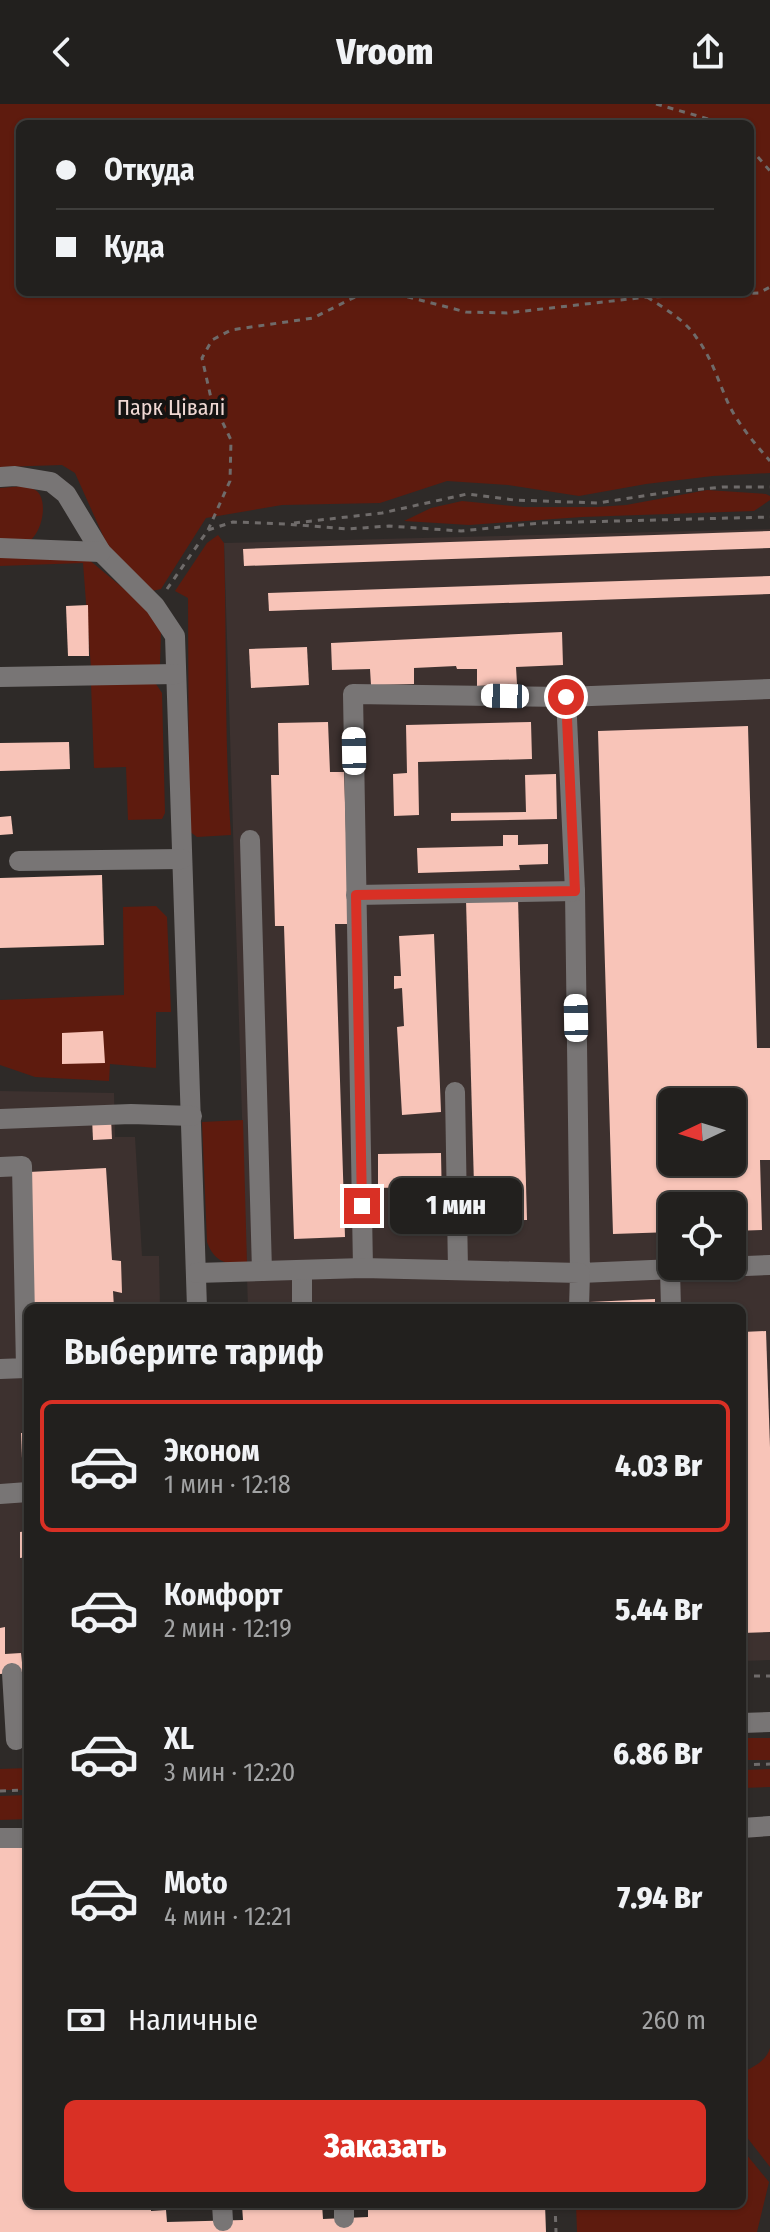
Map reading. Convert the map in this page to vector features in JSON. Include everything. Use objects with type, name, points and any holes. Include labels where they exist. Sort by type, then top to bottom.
[{"type":"street","points":[[0,477],[15,476],[51,482],[66,494],[101,552],[155,606],[175,636],[197,1304]]},
{"type":"street","points":[[0,548],[101,552]]},
{"type":"street","points":[[0,677],[176,674]]},
{"type":"street","points":[[363,1268],[353,694],[566,697],[770,689]]},
{"type":"street","points":[[566,697],[575,891],[579,1304]]},
{"type":"street","points":[[250,840],[262,1271]]},
{"type":"street","points":[[19,861],[182,859]]},
{"type":"street","points":[[356,895],[575,891]]},
{"type":"street","points":[[455,1092],[458,1270]]},
{"type":"street","points":[[0,1119],[131,1114],[192,1116]]},
{"type":"street","points":[[0,1167],[22,1166],[25,1304]]},
{"type":"street","points":[[746,1266],[770,1265]]},
{"type":"street","points":[[196,1273],[363,1268],[580,1273],[658,1270]]},
{"type":"street","points":[[302,1270],[302,1304]]},
{"type":"street","points":[[670,1280],[671,1304]]},
{"type":"street","points":[[0,1369],[24,1368]]},
{"type":"street","points":[[0,1494],[24,1492]]},
{"type":"street","points":[[12,1673],[15,1740]]},
{"type":"street","points":[[746,1723],[770,1722]]},
{"type":"street","points":[[746,1828],[770,1826]]},
{"type":"street","points":[[0,1838],[24,1838]]},
{"type":"path","points":[[656,104],[712,120]]},
{"type":"path","points":[[754,153],[770,171]]},
{"type":"path","points":[[155,606],[208,530],[230,481],[231,440],[211,398],[202,358],[212,340],[231,330],[313,318],[357,296]]},
{"type":"path","points":[[404,296],[466,312],[493,313],[675,296]]},
{"type":"path","points":[[647,297],[678,317],[696,335],[715,368],[729,405],[770,461]]},
{"type":"path","points":[[286,524],[382,513],[467,494],[514,500],[598,503],[723,487],[770,487]]},
{"type":"path","points":[[208,530],[233,522],[347,529],[389,526],[461,531],[541,523],[770,517]]},
{"type":"path","points":[[746,1676],[770,1676]]},
{"type":"path","points":[[746,1765],[770,1764]]},
{"type":"path","points":[[0,1791],[24,1790]]},
{"type":"path","points":[[555,2208],[556,2232]]},
{"type":"shaded area","points":[[770,529],[770,1660],[746,1661],[746,1304],[248,1304],[224,543]]},
{"type":"shaded area","points":[[0,1091],[114,1093],[115,1137],[135,1137],[142,1256],[159,1256],[160,1304],[24,1304],[24,1672],[0,1674]]},
{"type":"green space","name":"Парк Цівалі","points":[[0,104],[770,104],[770,473],[646,484],[579,496],[508,485],[447,481],[380,503],[282,505],[206,518],[161,589],[152,591],[109,549],[75,473],[62,465],[0,467]]},
{"type":"green space","points":[[24,486],[40,495],[43,514],[39,528],[26,543],[0,545],[0,488]]},
{"type":"green space","points":[[707,490],[766,494],[770,500],[754,511],[582,517],[469,525],[404,521],[431,508],[462,501],[524,507],[597,507],[626,505]]},
{"type":"green space","points":[[218,535],[224,543],[231,835],[197,837],[189,831],[188,598],[175,591],[207,543]]},
{"type":"green space","points":[[0,554],[88,559],[158,617],[160,664],[155,668],[91,668],[83,563],[0,566]]},
{"type":"green space","points":[[154,681],[162,693],[165,813],[162,819],[128,820],[126,767],[94,768],[91,683]]},
{"type":"green space","points":[[156,906],[167,917],[171,1012],[156,1012],[156,1068],[110,1064],[109,1081],[35,1077],[0,1065],[0,1000],[124,995],[123,907]]},
{"type":"green space","points":[[243,1120],[247,1265],[222,1261],[213,1254],[207,1242],[202,1122]]},
{"type":"green space","points":[[746,1738],[770,1738],[770,1760],[746,1760]]},
{"type":"green space","points":[[24,1768],[24,1790],[0,1790],[0,1769]]},
{"type":"green space","points":[[770,1769],[770,1787],[746,1788],[746,1770]]},
{"type":"green space","points":[[24,1795],[24,1819],[0,1820],[0,1796]]},
{"type":"green space","points":[[770,2048],[770,2167],[746,2136],[746,2070],[763,2060]]},
{"type":"green space","points":[[746,2154],[769,2182],[757,2232],[577,2232],[576,2208],[746,2208]]},
{"type":"building","points":[[770,531],[770,548],[244,566],[243,549]]},
{"type":"building","points":[[770,576],[770,594],[269,611],[268,593]]},
{"type":"building","points":[[88,605],[89,656],[68,656],[66,606]]},
{"type":"building","points":[[562,632],[563,665],[516,667],[517,684],[477,686],[477,669],[457,669],[456,666],[414,668],[414,684],[371,685],[370,669],[332,670],[331,643]]},
{"type":"building","points":[[307,647],[309,685],[251,688],[249,649]]},
{"type":"building","points":[[328,722],[330,772],[344,772],[349,924],[335,924],[345,1237],[294,1239],[284,926],[275,926],[271,775],[279,775],[278,723]]},
{"type":"building","points":[[531,722],[532,759],[418,762],[419,815],[394,816],[393,774],[407,773],[406,725]]},
{"type":"building","points":[[748,726],[757,1048],[770,1048],[770,1160],[760,1160],[762,1230],[746,1231],[746,1192],[658,1192],[658,1232],[613,1234],[598,731]]},
{"type":"building","points":[[69,742],[70,769],[0,771],[0,743]]},
{"type":"building","points":[[556,774],[557,819],[451,821],[451,813],[526,812],[525,775]]},
{"type":"building","points":[[11,816],[13,834],[0,835],[0,817]]},
{"type":"building","points":[[503,835],[518,835],[518,845],[548,844],[548,864],[519,865],[520,870],[418,873],[417,848],[503,846]]},
{"type":"building","points":[[102,875],[104,945],[0,948],[0,878]]},
{"type":"building","points":[[518,898],[527,1220],[475,1221],[466,900]]},
{"type":"building","points":[[434,934],[441,1112],[402,1115],[397,1027],[404,1026],[402,988],[394,989],[394,976],[401,976],[399,936]]},
{"type":"building","points":[[103,1031],[105,1063],[62,1064],[62,1033]]},
{"type":"building","points":[[92,1118],[111,1118],[112,1139],[93,1140]]},
{"type":"building","points":[[441,1153],[442,1205],[413,1205],[413,1187],[378,1188],[378,1154]]},
{"type":"building","points":[[106,1168],[112,1260],[121,1261],[122,1293],[113,1291],[114,1304],[34,1304],[29,1172]]},
{"type":"building","points":[[655,1299],[655,1304],[589,1302]]},
{"type":"building","points":[[766,1331],[770,1447],[770,1632],[746,1633],[746,1332]]},
{"type":"building","points":[[21,1433],[24,1433],[23,1484]]},
{"type":"building","points":[[20,1532],[24,1532],[24,1558],[20,1558]]},
{"type":"building","points":[[5,1627],[5,1654],[21,1653],[23,1672],[0,1674],[0,1628]]},
{"type":"building","points":[[0,1845],[24,1845],[24,2208],[151,2208],[151,2211],[166,2210],[167,2222],[243,2220],[242,2208],[322,2208],[323,2219],[368,2217],[368,2208],[545,2208],[546,2232],[0,2232]]},
{"type":"route","points":[[362,1206],[356,895],[575,891],[566,697]]}]
